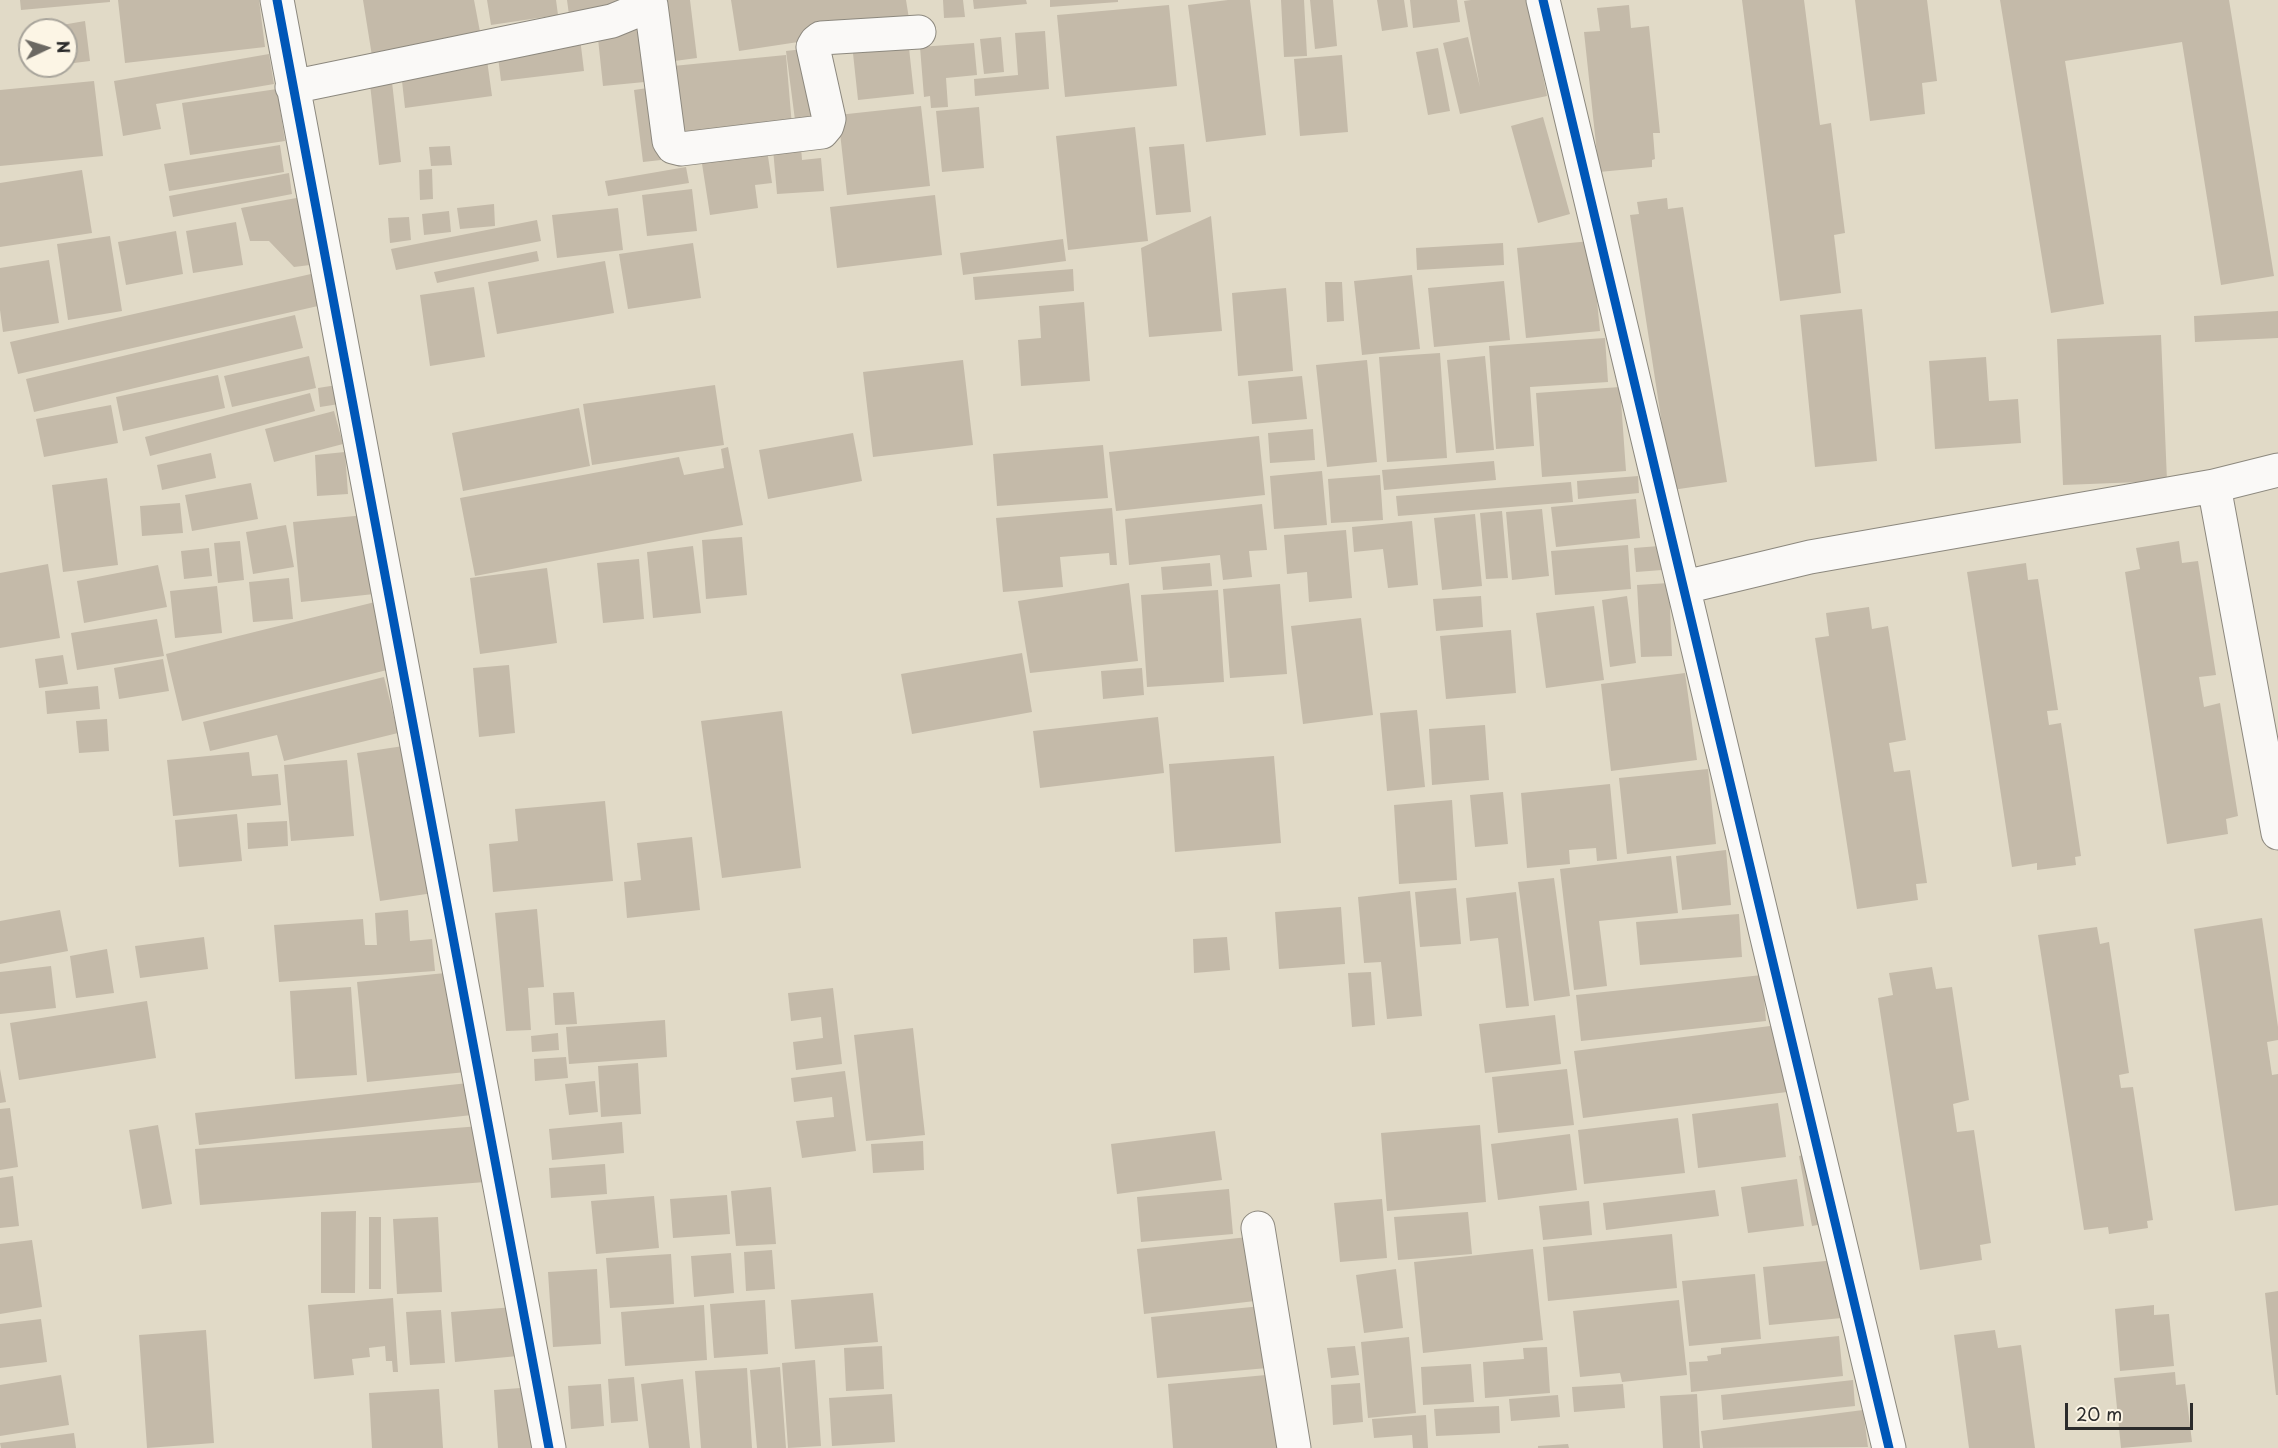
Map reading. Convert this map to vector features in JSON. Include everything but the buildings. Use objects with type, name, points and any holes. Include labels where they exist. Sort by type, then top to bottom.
[{"type":"street","points":[[277,0],[549,1448]]},
{"type":"street","points":[[1543,0],[1889,1448]]},
{"type":"street","points":[[292,87],[612,21],[651,5],[669,141],[673,147],[681,149],[822,132],[829,119],[813,48],[816,42],[821,38],[918,32]]},
{"type":"street","points":[[1684,587],[1810,557],[2214,486],[2278,470]]},
{"type":"street","points":[[2214,486],[2278,833]]},
{"type":"street","points":[[1258,1228],[1294,1448]]},
{"type":"cycle path","points":[[277,0],[549,1448]]},
{"type":"cycle path","points":[[1543,0],[1889,1448]]}]
